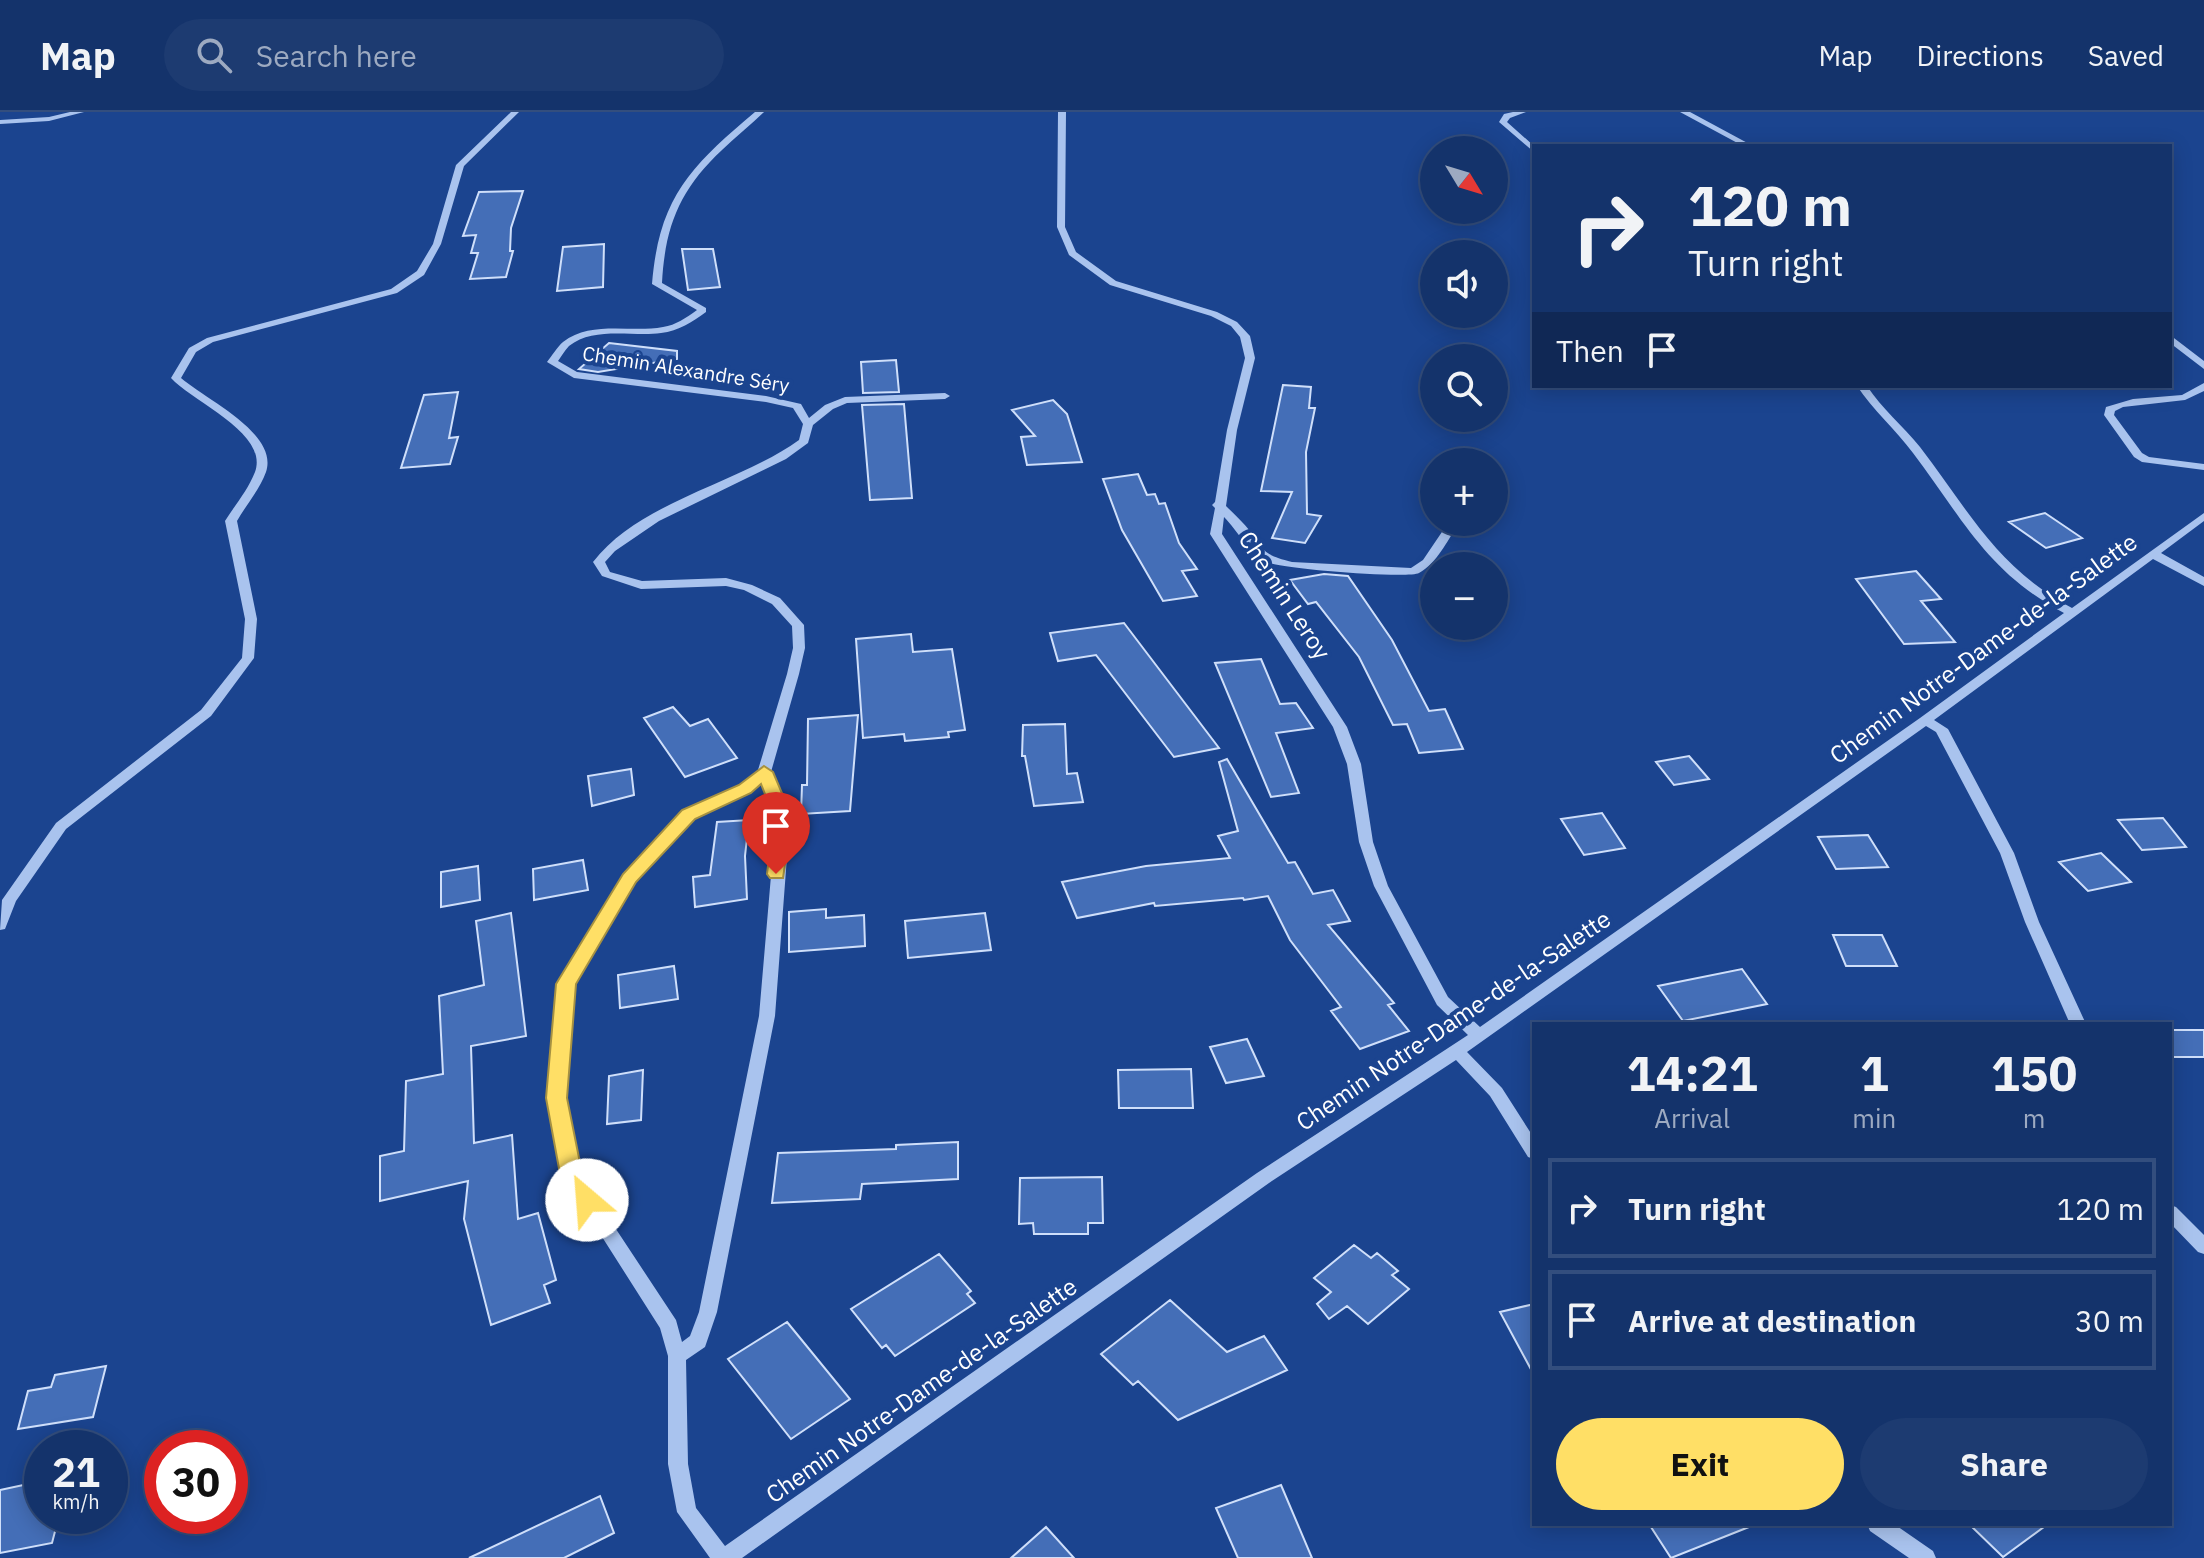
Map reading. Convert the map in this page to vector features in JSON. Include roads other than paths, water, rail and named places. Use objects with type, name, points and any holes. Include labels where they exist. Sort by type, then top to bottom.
[{"type":"street","points":[[0,122],[49,119],[80,112]]},
{"type":"street","points":[[0,925],[9,900],[61,826],[206,713],[248,658],[251,619],[231,521],[262,467],[263,454],[244,428],[186,391],[176,378],[192,350],[210,340],[394,291],[421,273],[437,244],[460,165],[515,112]]},
{"type":"street","name":"Chemin Alexandre Séry","points":[[760,112],[708,156],[668,211],[657,259],[657,284],[703,310],[688,325],[663,333],[592,332],[560,348],[552,362],[574,375],[797,406],[808,424]]},
{"type":"street","name":"Chemin Leroy","points":[[1062,112],[1061,227],[1072,253],[1113,283],[1214,314],[1234,324],[1245,336],[1250,358],[1218,505],[1215,524],[1219,543],[1340,727],[1354,764],[1366,842],[1381,886],[1442,1001],[1478,1035]]},
{"type":"street","points":[[1522,112],[1507,116],[1503,122],[1532,148]]},
{"type":"street","points":[[1684,112],[1745,144]]},
{"type":"street","points":[[2172,340],[2204,366]]},
{"type":"street","points":[[2204,386],[2180,398],[2119,404],[2110,409],[2109,415],[2138,455],[2146,460],[2204,467]]},
{"type":"street","points":[[1864,388],[1914,448],[1996,561],[2028,587],[2073,613]]},
{"type":"street","name":"Chemin Alexandre Séry","points":[[764,772],[799,648],[798,625],[792,616],[776,601],[748,587],[726,582],[631,584],[606,574],[599,562],[604,554],[632,533],[782,457],[804,441],[808,424],[829,407],[845,400],[945,396]]},
{"type":"street","points":[[1218,505],[1244,531],[1260,555],[1292,565],[1413,572],[1427,562],[1445,536]]},
{"type":"street","name":"Chemin Notre-Dame-de-la-Salette","points":[[723,1558],[1263,1178],[1457,1051],[1925,721],[2155,555],[2204,516]]},
{"type":"street","points":[[2155,555],[2204,582]]},
{"type":"street","points":[[1925,721],[1941,729],[2007,853],[2032,922],[2077,1022]]},
{"type":"street","points":[[677,1356],[698,1341],[708,1312],[767,1016],[783,817],[764,772],[745,789],[689,814],[629,878],[566,984],[557,1098],[571,1174],[669,1326],[677,1356],[678,1464],[687,1512],[723,1558]]},
{"type":"street","points":[[1457,1051],[1496,1092],[1532,1149]]},
{"type":"street","points":[[2172,1214],[2204,1247]]},
{"type":"street","points":[[1880,1526],[1926,1558]]}]
